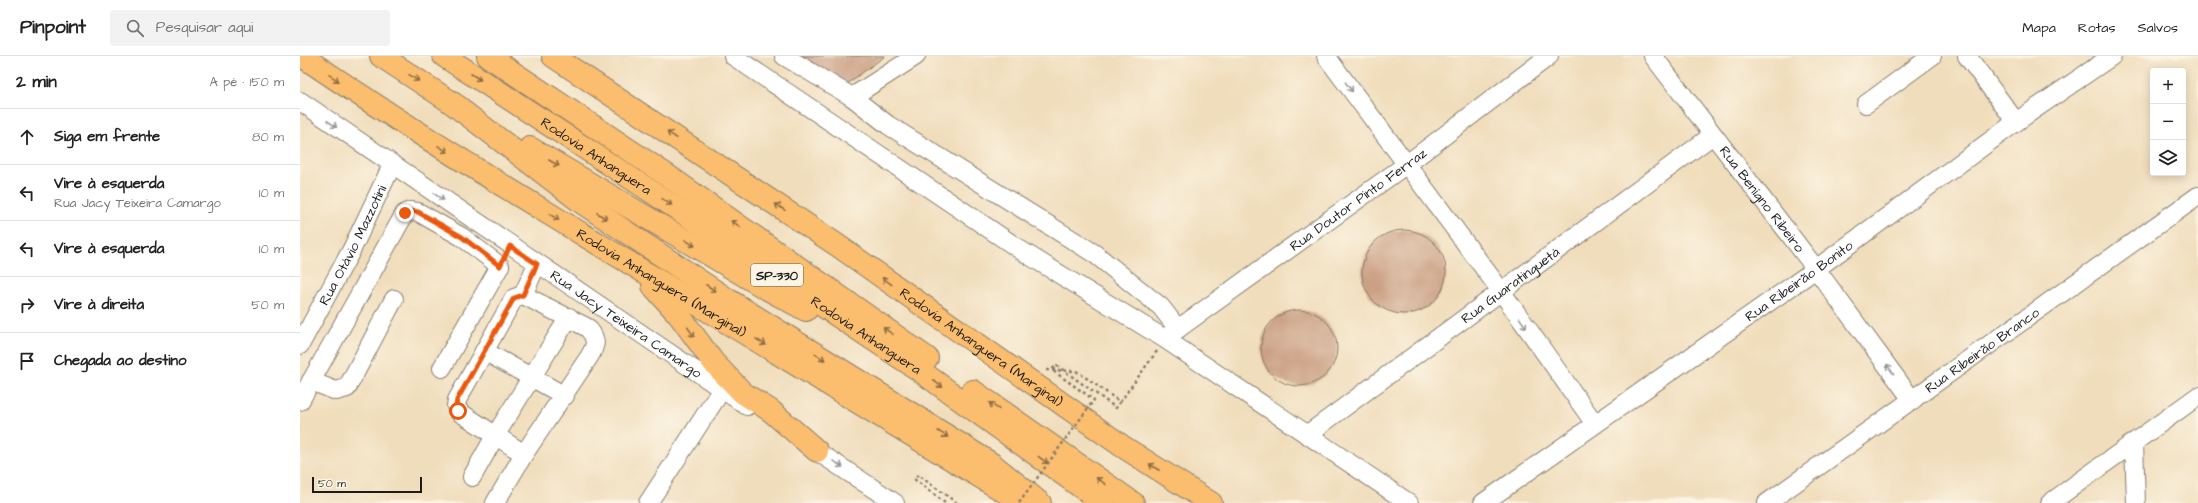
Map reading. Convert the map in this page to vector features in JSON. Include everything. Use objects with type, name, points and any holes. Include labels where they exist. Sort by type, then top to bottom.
[{"type":"highway","name":"Rodovia Anhanguera (Marginal)","points":[[302,56],[374,106],[627,262],[865,404],[1023,503]]},
{"type":"highway","points":[[381,56],[448,100],[762,286],[919,370]]},
{"type":"highway","name":"Rodovia Anhanguera","points":[[444,56],[919,370],[1103,503]]},
{"type":"highway","name":"Rodovia Anhanguera","points":[[488,56],[671,178],[1133,503]]},
{"type":"highway","name":"Rodovia Anhanguera (Marginal)","points":[[553,56],[837,245],[1122,446],[1211,503]]},
{"type":"highway","points":[[448,100],[581,202],[734,303],[992,464],[1040,503]]},
{"type":"highway","points":[[627,262],[660,292],[714,363],[743,393],[771,411],[817,451]]},
{"type":"highway","points":[[1183,486],[1205,503]]},
{"type":"street","points":[[734,56],[1022,251],[1172,334],[1308,434],[1409,503]]},
{"type":"street","points":[[784,56],[852,97],[888,125],[1095,254],[1161,307],[1172,334]]},
{"type":"street","points":[[852,97],[916,56]]},
{"type":"street","points":[[1326,56],[1501,292],[1595,424]]},
{"type":"street","name":"Rua Doutor Pinto Ferraz","points":[[1172,334],[1407,164],[1549,56]]},
{"type":"street","name":"Rua Benígno Ribeiro","points":[[1653,56],[1816,269],[1913,401]]},
{"type":"street","points":[[1866,104],[1932,56]]},
{"type":"street","points":[[1967,56],[2016,122]]},
{"type":"street","name":"Rua Ribeirão Bonito","points":[[1483,503],[1816,269],[2016,122],[2112,56]]},
{"type":"street","name":"Rua Jacy Teixeira Camargo","points":[[300,102],[510,246],[817,451],[886,500]]},
{"type":"street","name":"Rua Guaratinguetá","points":[[1308,434],[1713,136]]},
{"type":"street","name":"Rua Otávio Mazzotini","points":[[300,345],[352,249],[392,165]]},
{"type":"street","name":"Rua Ribeirão Branco","points":[[1767,503],[1913,401],[2198,196]]},
{"type":"street","points":[[300,401],[405,213],[410,211],[418,212],[462,237],[500,266]]},
{"type":"street","points":[[442,368],[510,246]]},
{"type":"street","points":[[523,295],[537,264]]},
{"type":"street","points":[[495,503],[524,454],[565,396],[594,349],[595,343],[595,337],[588,328],[569,317],[523,295],[514,298],[457,400],[456,406],[458,411],[524,454]]},
{"type":"street","points":[[311,381],[336,391],[347,388],[394,298]]},
{"type":"street","points":[[472,477],[495,436],[569,317]]},
{"type":"street","points":[[484,351],[565,396]]},
{"type":"street","points":[[648,503],[722,389]]},
{"type":"street","points":[[2050,503],[2198,396]]},
{"type":"street","points":[[2134,443],[2136,503]]},
{"type":"path","points":[[1018,503],[1094,400],[1052,370],[1056,365],[1116,408],[1172,334]]},
{"type":"path","points":[[1082,375],[1120,402]]},
{"type":"path","points":[[945,503],[914,479],[918,475],[957,503]]},
{"type":"building","points":[[799,56],[885,56],[844,86]]},
{"type":"building","points":[[1396,230],[1412,230],[1428,237],[1439,248],[1446,264],[1446,280],[1443,288],[1434,302],[1428,307],[1412,314],[1396,314],[1380,307],[1369,296],[1362,280],[1362,264],[1369,248],[1380,237]]},
{"type":"building","points":[[1299,310],[1314,313],[1326,321],[1334,333],[1337,348],[1334,363],[1326,375],[1314,383],[1299,386],[1284,383],[1272,375],[1264,363],[1261,348],[1264,333],[1272,321],[1284,313]]},
{"type":"route","points":[[405,213],[410,211],[418,212],[462,237],[500,266],[510,246],[537,264],[523,295],[519,295],[514,298],[457,400],[456,406],[458,411]]}]
